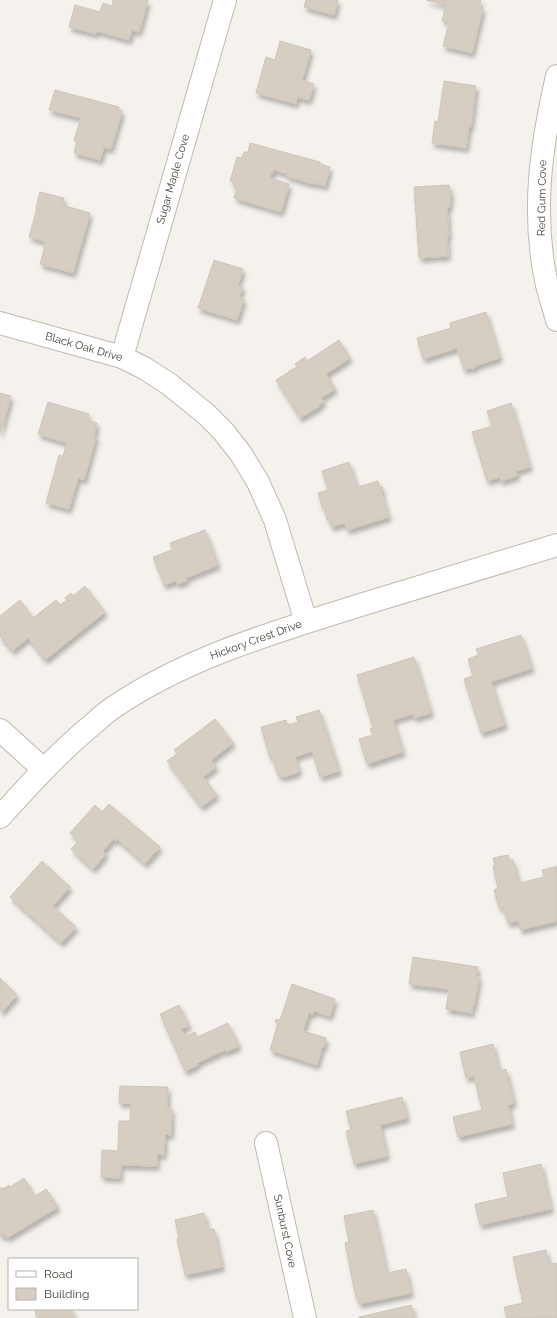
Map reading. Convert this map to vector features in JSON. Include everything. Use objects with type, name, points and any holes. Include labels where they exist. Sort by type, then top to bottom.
[{"type":"street","name":"Sugar Maple Cove","points":[[122,357],[225,0]]},
{"type":"street","name":"Red Gum Cove","points":[[557,76],[544,140],[540,177],[539,217],[547,285],[557,320]]},
{"type":"street","name":"Black Oak Drive","points":[[0,323],[122,357],[144,368],[169,384],[206,414],[223,431],[241,454],[258,482],[275,520],[306,622]]},
{"type":"street","name":"Hickory Crest Drive","points":[[0,817],[43,769],[78,736],[113,707],[151,684],[197,662],[306,622],[557,545]]},
{"type":"street","points":[[0,730],[43,769]]},
{"type":"street","name":"Sunburst Cove","points":[[266,1143],[305,1318]]},
{"type":"building","points":[[113,0],[148,0],[139,32],[132,30],[129,40],[97,31],[96,34],[69,27],[75,5],[100,12],[103,3],[112,6]]},
{"type":"building","points":[[306,0],[338,0],[334,15],[304,7]]},
{"type":"building","points":[[426,0],[481,0],[479,7],[483,8],[472,53],[443,46],[449,22],[442,21],[446,5]]},
{"type":"building","points":[[280,41],[311,50],[302,80],[314,84],[309,100],[297,97],[296,104],[256,93],[266,57],[275,60]]},
{"type":"building","points":[[444,81],[476,86],[471,127],[469,126],[466,148],[432,143],[435,121],[438,122]]},
{"type":"building","points":[[55,90],[119,107],[118,109],[122,111],[111,149],[104,147],[100,160],[74,153],[77,141],[74,140],[81,118],[49,110]]},
{"type":"building","points":[[250,143],[320,162],[320,164],[330,167],[325,186],[286,176],[287,174],[274,170],[273,173],[271,173],[270,178],[289,184],[281,212],[234,198],[237,189],[234,189],[235,182],[230,181],[237,157],[242,158],[244,152],[248,152]]},
{"type":"building","points":[[449,185],[451,196],[450,207],[447,207],[449,236],[447,236],[448,256],[419,258],[414,187]]},
{"type":"building","points":[[40,192],[64,198],[62,205],[90,213],[73,273],[40,264],[46,242],[29,237]]},
{"type":"building","points":[[214,260],[243,269],[238,285],[243,287],[239,297],[244,299],[237,320],[198,308]]},
{"type":"building","points":[[486,312],[500,358],[474,366],[475,368],[472,369],[472,367],[464,370],[457,348],[423,359],[417,338],[451,328],[450,323]]},
{"type":"building","points":[[339,340],[350,358],[326,374],[335,389],[321,398],[324,402],[319,405],[320,406],[300,418],[276,380],[297,367],[295,364],[305,357],[307,361]]},
{"type":"building","points":[[0,393],[11,396],[0,434]]},
{"type":"building","points":[[48,402],[89,414],[87,420],[97,423],[94,436],[96,437],[84,480],[78,478],[69,509],[46,503],[59,455],[63,456],[67,443],[38,434]]},
{"type":"building","points":[[511,403],[530,467],[516,471],[517,476],[501,481],[500,477],[487,481],[472,432],[492,426],[487,411]]},
{"type":"building","points":[[349,462],[357,487],[378,481],[383,490],[381,491],[389,517],[347,530],[345,523],[331,527],[329,519],[327,520],[325,508],[323,509],[318,493],[328,490],[322,471]]},
{"type":"building","points":[[205,530],[218,565],[186,578],[187,581],[177,584],[176,581],[164,585],[153,557],[172,550],[170,543]]},
{"type":"building","points":[[85,586],[105,612],[45,660],[28,638],[12,651],[0,636],[0,616],[20,600],[33,618],[56,600],[60,605],[67,600],[65,598],[71,593],[73,596]]},
{"type":"building","points":[[521,635],[532,668],[491,682],[505,725],[481,733],[464,679],[473,676],[468,659],[479,655],[476,649]]},
{"type":"building","points":[[414,657],[431,713],[414,718],[413,714],[393,720],[403,752],[367,764],[359,739],[373,735],[370,729],[373,728],[357,675]]},
{"type":"building","points":[[319,710],[339,771],[320,777],[312,751],[295,757],[299,770],[297,773],[283,777],[278,775],[272,757],[270,758],[261,727],[286,720],[288,725],[298,722],[296,717]]},
{"type":"building","points":[[215,719],[233,743],[211,760],[216,767],[203,777],[217,795],[201,807],[167,761],[177,754],[174,750]]},
{"type":"building","points":[[109,804],[160,847],[145,864],[117,839],[116,841],[113,839],[103,851],[106,854],[93,869],[71,849],[79,841],[70,833],[95,805],[102,812]]},
{"type":"building","points":[[508,855],[510,861],[513,860],[519,883],[544,877],[542,870],[557,866],[557,921],[520,930],[519,921],[508,923],[503,907],[499,908],[494,890],[498,889],[493,866],[495,865],[493,858]]},
{"type":"building","points":[[42,861],[70,887],[53,906],[76,927],[61,943],[10,897]]},
{"type":"building","points":[[413,957],[478,967],[476,976],[479,977],[474,1006],[472,1006],[472,1013],[446,1009],[449,989],[409,984]]},
{"type":"building","points":[[0,978],[17,995],[2,1012],[0,1010]]},
{"type":"building","points":[[292,984],[335,999],[330,1016],[314,1011],[313,1014],[309,1013],[303,1031],[326,1038],[317,1065],[270,1050],[278,1023],[275,1022],[276,1019],[280,1020]]},
{"type":"building","points":[[179,1005],[189,1026],[181,1029],[185,1037],[195,1032],[197,1037],[228,1023],[239,1046],[226,1052],[225,1050],[197,1063],[198,1065],[185,1071],[160,1014]]},
{"type":"building","points":[[493,1044],[499,1071],[506,1069],[514,1103],[508,1105],[512,1124],[458,1137],[453,1117],[482,1110],[474,1076],[466,1078],[460,1052]]},
{"type":"building","points":[[120,1086],[168,1087],[167,1108],[172,1108],[171,1135],[165,1134],[164,1155],[157,1154],[157,1166],[121,1165],[120,1178],[101,1177],[102,1150],[118,1151],[119,1121],[130,1121],[131,1103],[119,1103]]},
{"type":"building","points":[[402,1097],[407,1118],[380,1125],[387,1156],[354,1164],[346,1131],[351,1130],[346,1111]]},
{"type":"building","points":[[541,1164],[551,1209],[480,1225],[475,1204],[508,1197],[503,1173]]},
{"type":"building","points":[[24,1178],[35,1196],[46,1189],[58,1207],[7,1238],[4,1234],[0,1237],[0,1189],[2,1187],[3,1189],[9,1185],[10,1187]]},
{"type":"building","points":[[373,1210],[387,1273],[406,1269],[411,1293],[359,1304],[358,1298],[356,1298],[345,1243],[349,1242],[344,1216]]},
{"type":"building","points":[[204,1213],[208,1230],[214,1229],[222,1267],[185,1275],[177,1239],[179,1238],[175,1220]]},
{"type":"building","points":[[546,1250],[549,1264],[557,1263],[557,1317],[507,1318],[504,1307],[523,1303],[513,1257]]},
{"type":"building","points":[[411,1305],[415,1318],[359,1318],[359,1317]]},
{"type":"building","points":[[35,1310],[72,1310],[74,1318],[40,1318],[39,1316],[36,1316]]}]
